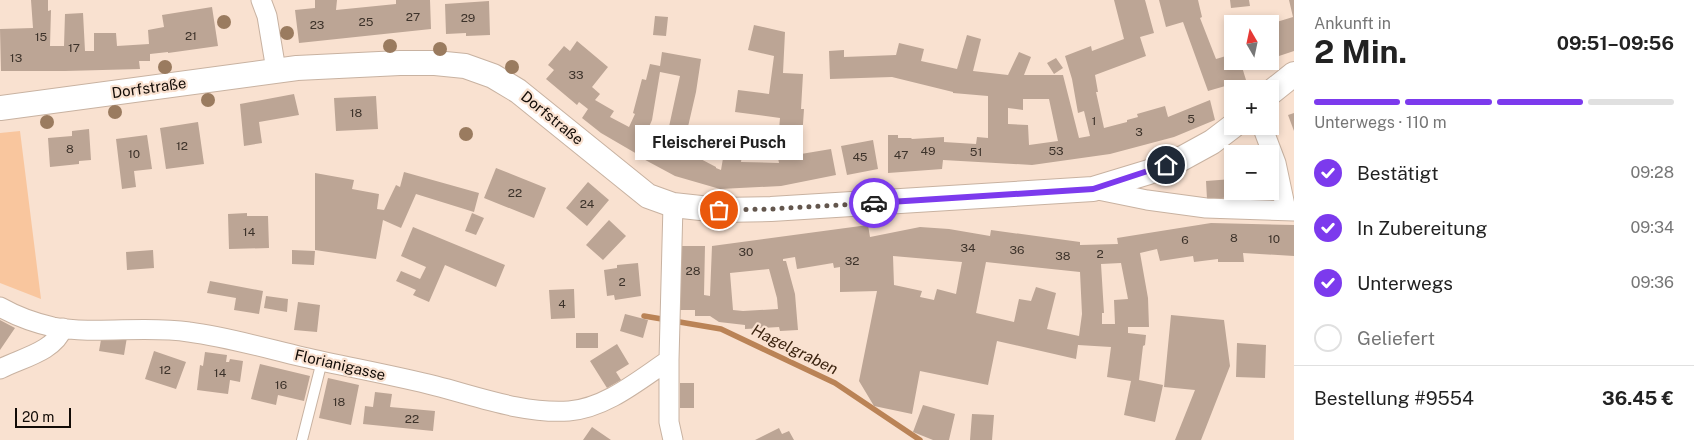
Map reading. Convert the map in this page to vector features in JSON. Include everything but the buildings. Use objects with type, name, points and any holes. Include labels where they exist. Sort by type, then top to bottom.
[{"type":"street","points":[[261,0],[267,16],[276,70]]},
{"type":"street","name":"Dorfstraße","points":[[0,108],[276,70],[400,63],[465,66],[506,82],[530,99],[648,196],[673,205],[719,210],[771,209],[1093,189],[1149,172],[1174,162],[1212,142],[1224,133]]},
{"type":"street","points":[[1279,86],[1294,74]]},
{"type":"street","points":[[1093,189],[1147,200],[1206,208],[1290,211],[1265,135]]},
{"type":"street","points":[[673,205],[669,328],[669,422],[673,440]]},
{"type":"street","name":"Florianigasse","points":[[0,306],[28,319],[63,328],[182,331],[435,386],[510,405],[540,410],[582,410],[606,400],[669,360]]},
{"type":"street","points":[[0,370],[47,347],[58,338],[63,328]]},
{"type":"lane","points":[[302,440],[322,361]]},
{"type":"shaded area","points":[[20,131],[41,299],[0,283],[0,133]]},
{"type":"waterway","name":"Hagelgraben","points":[[644,316],[721,329],[835,383],[920,440]]},
{"type":"way so far","points":[[719,210],[874,203]]},
{"type":"place","name":"Fleischerei Pusch","points":[[719,210]]},
{"type":"route","points":[[874,203],[1093,189],[1166,165]]}]
